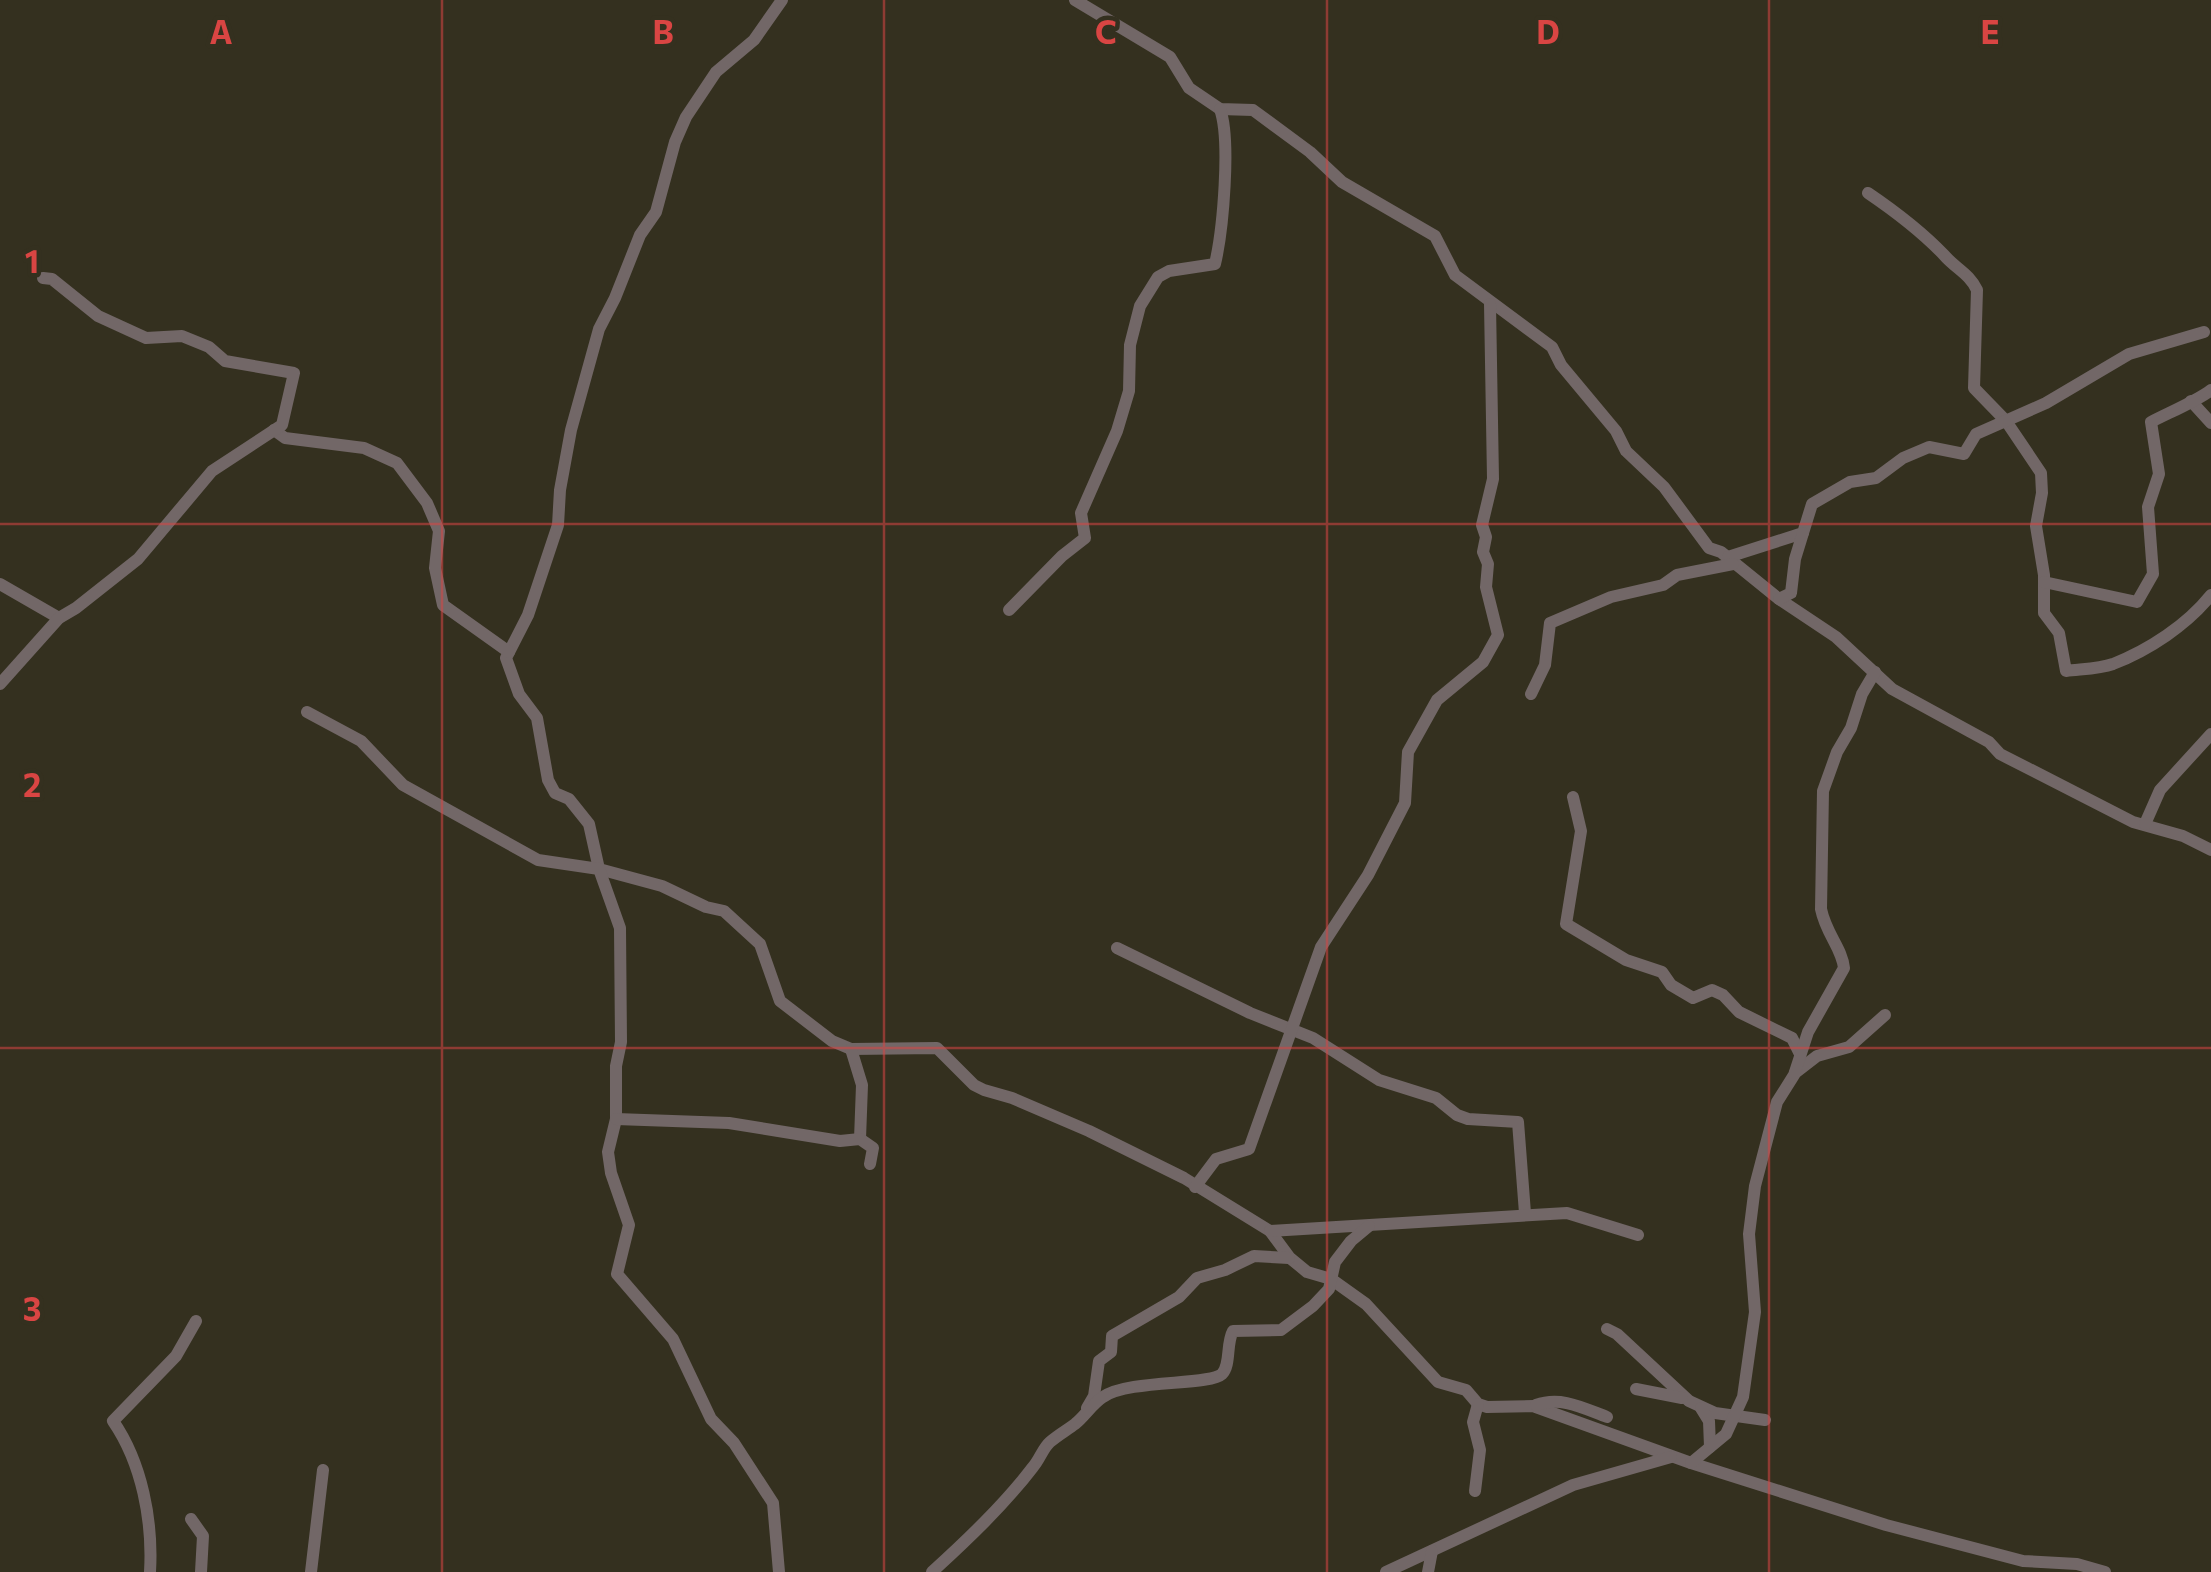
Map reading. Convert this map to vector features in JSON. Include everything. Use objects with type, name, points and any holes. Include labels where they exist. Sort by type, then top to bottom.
[{"type":"street","points":[[779,1572],[772,1503],[734,1443],[712,1419],[673,1339],[617,1274],[629,1225],[608,1152],[616,1119],[616,1066],[622,1042],[620,928],[599,870],[589,824],[570,800],[556,794],[548,780],[537,718],[511,676],[506,658],[528,615],[558,525],[571,430],[599,329],[640,236],[656,212],[675,142],[686,117],[716,72],[754,40],[782,0]]},
{"type":"street","points":[[1076,0],[1170,58],[1189,88],[1220,109],[1254,110],[1342,182],[1434,236],[1455,275],[1552,347],[1626,450],[1664,487],[1709,548],[1836,638],[1892,689],[1989,742],[2000,754],[2133,822],[2183,836],[2211,850]]},
{"type":"street","points":[[1009,610],[1085,538],[1082,512],[1117,431],[1129,391],[1130,345],[1140,306],[1158,277],[1170,271],[1214,264],[1220,244],[1227,128],[1220,109]]},
{"type":"street","points":[[1868,193],[1934,243],[1972,279],[1977,290],[1974,388],[2006,422],[2041,472],[2036,526],[2044,613],[2059,633],[2066,670],[2111,665],[2160,640],[2200,608],[2211,594]]},
{"type":"street","points":[[0,684],[59,618],[138,559],[212,470],[282,424],[294,373],[225,361],[209,347],[182,336],[146,338],[98,316],[52,278],[43,278]]},
{"type":"street","points":[[1195,1186],[1216,1159],[1249,1150],[1321,948],[1368,875],[1405,803],[1408,752],[1437,700],[1484,662],[1498,635],[1486,587],[1488,564],[1482,525],[1493,479],[1490,304]]},
{"type":"street","points":[[1779,599],[1791,593],[1794,559],[1812,504],[1850,482],[1876,478],[1903,458],[1929,448],[1964,454],[1976,434],[2046,403],[2129,354],[2204,332]]},
{"type":"street","points":[[2044,582],[2137,602],[2153,574],[2148,507],[2158,474],[2151,422],[2200,400],[2211,390]]},
{"type":"street","points":[[2191,401],[2211,423]]},
{"type":"street","points":[[274,430],[285,438],[364,448],[397,463],[427,503],[439,531],[436,568],[443,604],[510,652]]},
{"type":"street","points":[[1531,694],[1546,665],[1550,623],[1611,597],[1663,585],[1677,576],[1731,561],[1803,532]]},
{"type":"street","points":[[0,584],[59,618]]},
{"type":"street","points":[[1691,1463],[1726,1434],[1743,1398],[1755,1312],[1750,1214],[1772,1120],[1795,1072],[1808,1032],[1844,968],[1842,956],[1824,925],[1822,910],[1822,791],[1875,672]]},
{"type":"street","points":[[308,712],[360,742],[403,785],[538,860],[662,886],[706,907],[724,911],[760,944],[780,1001],[832,1041],[851,1049],[937,1048],[974,1085],[1089,1131],[1184,1178],[1270,1231],[1290,1258],[1308,1272],[1332,1279],[1366,1304],[1438,1382],[1466,1390],[1478,1404],[1488,1408],[1566,1401],[1607,1417]]},
{"type":"street","points":[[2145,824],[2160,790],[2211,734]]},
{"type":"street","points":[[1573,797],[1581,831],[1566,924],[1626,960],[1662,972],[1671,986],[1694,998],[1712,990],[1722,995],[1738,1012],[1792,1038],[1800,1054]]},
{"type":"street","points":[[1118,948],[1250,1013],[1294,1028],[1379,1080],[1436,1098],[1458,1115],[1518,1122],[1525,1214]]},
{"type":"street","points":[[1795,1072],[1817,1056],[1849,1047],[1885,1015]]},
{"type":"street","points":[[851,1049],[862,1084],[860,1139]]},
{"type":"street","points":[[616,1119],[729,1123],[840,1142],[860,1139],[873,1148],[870,1164]]},
{"type":"street","points":[[1270,1231],[1567,1212],[1638,1235]]},
{"type":"street","points":[[932,1572],[1034,1466],[1048,1443],[1078,1422],[1102,1398],[1113,1392],[1173,1380],[1220,1377],[1225,1371],[1229,1338],[1234,1331],[1281,1330],[1314,1306],[1329,1290],[1336,1262],[1350,1240],[1370,1226]]},
{"type":"street","points":[[1078,1422],[1094,1396],[1099,1361],[1111,1352],[1112,1336],[1179,1297],[1197,1278],[1254,1256],[1290,1258]]},
{"type":"street","points":[[150,1572],[150,1528],[138,1468],[113,1422],[176,1356],[196,1321]]},
{"type":"street","points":[[1607,1329],[1709,1421],[1710,1448]]},
{"type":"street","points":[[1636,1389],[1765,1420]]},
{"type":"street","points":[[1475,1491],[1480,1450],[1472,1422],[1478,1404]]},
{"type":"street","points":[[1533,1406],[1673,1457],[1893,1527],[2003,1556],[2077,1564],[2106,1572]]},
{"type":"street","points":[[1386,1572],[1573,1485],[1673,1457]]},
{"type":"street","points":[[311,1572],[323,1470]]},
{"type":"street","points":[[190,1519],[203,1536],[201,1572]]},
{"type":"street","points":[[1428,1572],[1432,1551]]}]
